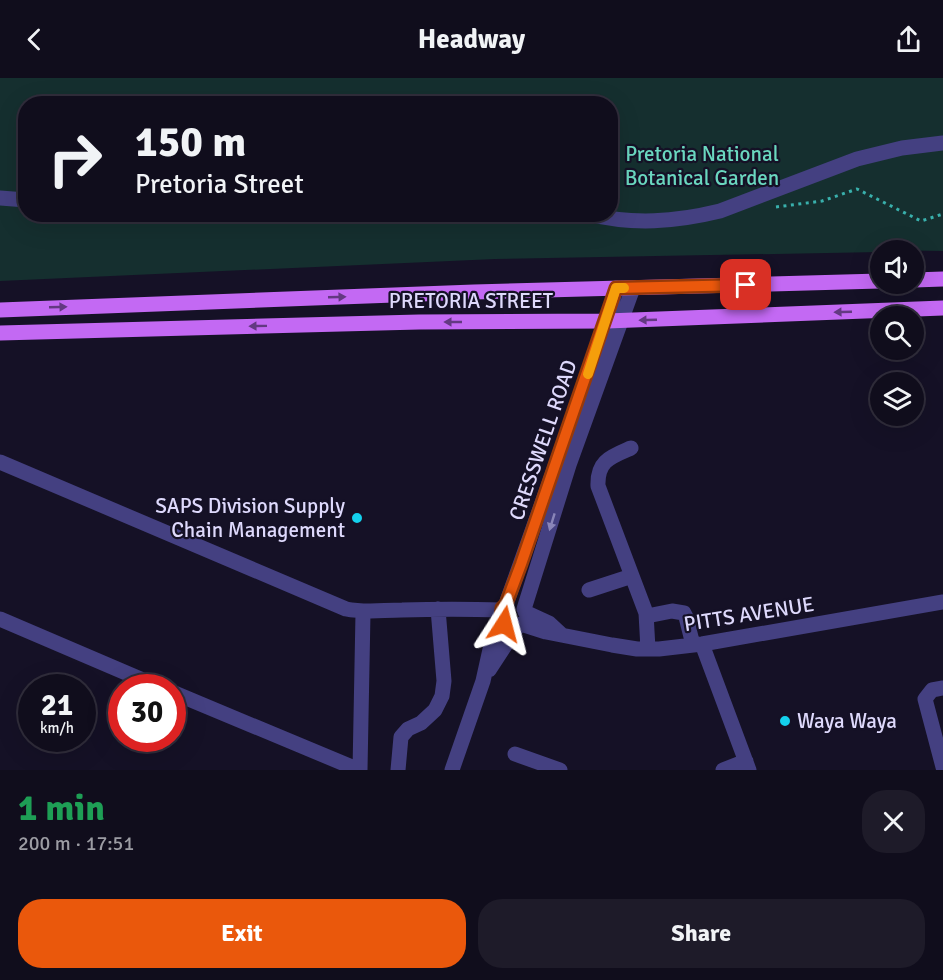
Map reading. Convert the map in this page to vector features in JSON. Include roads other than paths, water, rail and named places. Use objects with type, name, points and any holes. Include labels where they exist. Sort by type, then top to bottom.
[{"type":"main road","points":[[924,280],[943,279]]},
{"type":"main road","name":"PRETORIA STREET","points":[[0,310],[870,281]]},
{"type":"main road","name":"PRETORIA STREET","points":[[0,333],[419,322],[614,321],[943,308]]},
{"type":"street","points":[[618,219],[635,222],[698,216],[720,211],[858,159],[902,148],[943,143]]},
{"type":"street","points":[[0,198],[18,199]]},
{"type":"street","name":"CRESSWELL ROAD","points":[[483,681],[522,618],[614,321],[616,288]]},
{"type":"street","name":"CRESSWELL ROAD","points":[[452,770],[483,681],[495,627],[614,321],[633,288]]},
{"type":"street","points":[[632,448],[605,461],[598,476],[598,486],[647,616],[648,649]]},
{"type":"street","points":[[0,462],[331,604],[363,613],[438,609],[503,611],[517,602],[522,618],[509,626],[503,611]]},
{"type":"street","points":[[589,590],[632,576]]},
{"type":"street","name":"PITTS AVENUE","points":[[522,618],[549,623],[562,635],[648,649],[698,644],[943,602]]},
{"type":"street","points":[[398,770],[401,737],[408,729],[421,723],[435,710],[442,696],[444,681],[438,609]]},
{"type":"street","points":[[647,616],[672,611],[684,613],[686,617],[748,766],[723,770]]},
{"type":"street","points":[[186,699],[359,770],[363,613]]},
{"type":"street","points":[[0,619],[129,674]]},
{"type":"street","points":[[943,688],[932,690],[925,699],[943,767]]},
{"type":"street","points":[[515,754],[560,770]]},
{"type":"place","name":"SAPS Division Supply Chain Management","points":[[357,518]]},
{"type":"place","name":"Waya Waya","points":[[785,721]]},
{"type":"park label","name":"Pretoria National Botanical Garden","points":[[702,166]]}]
